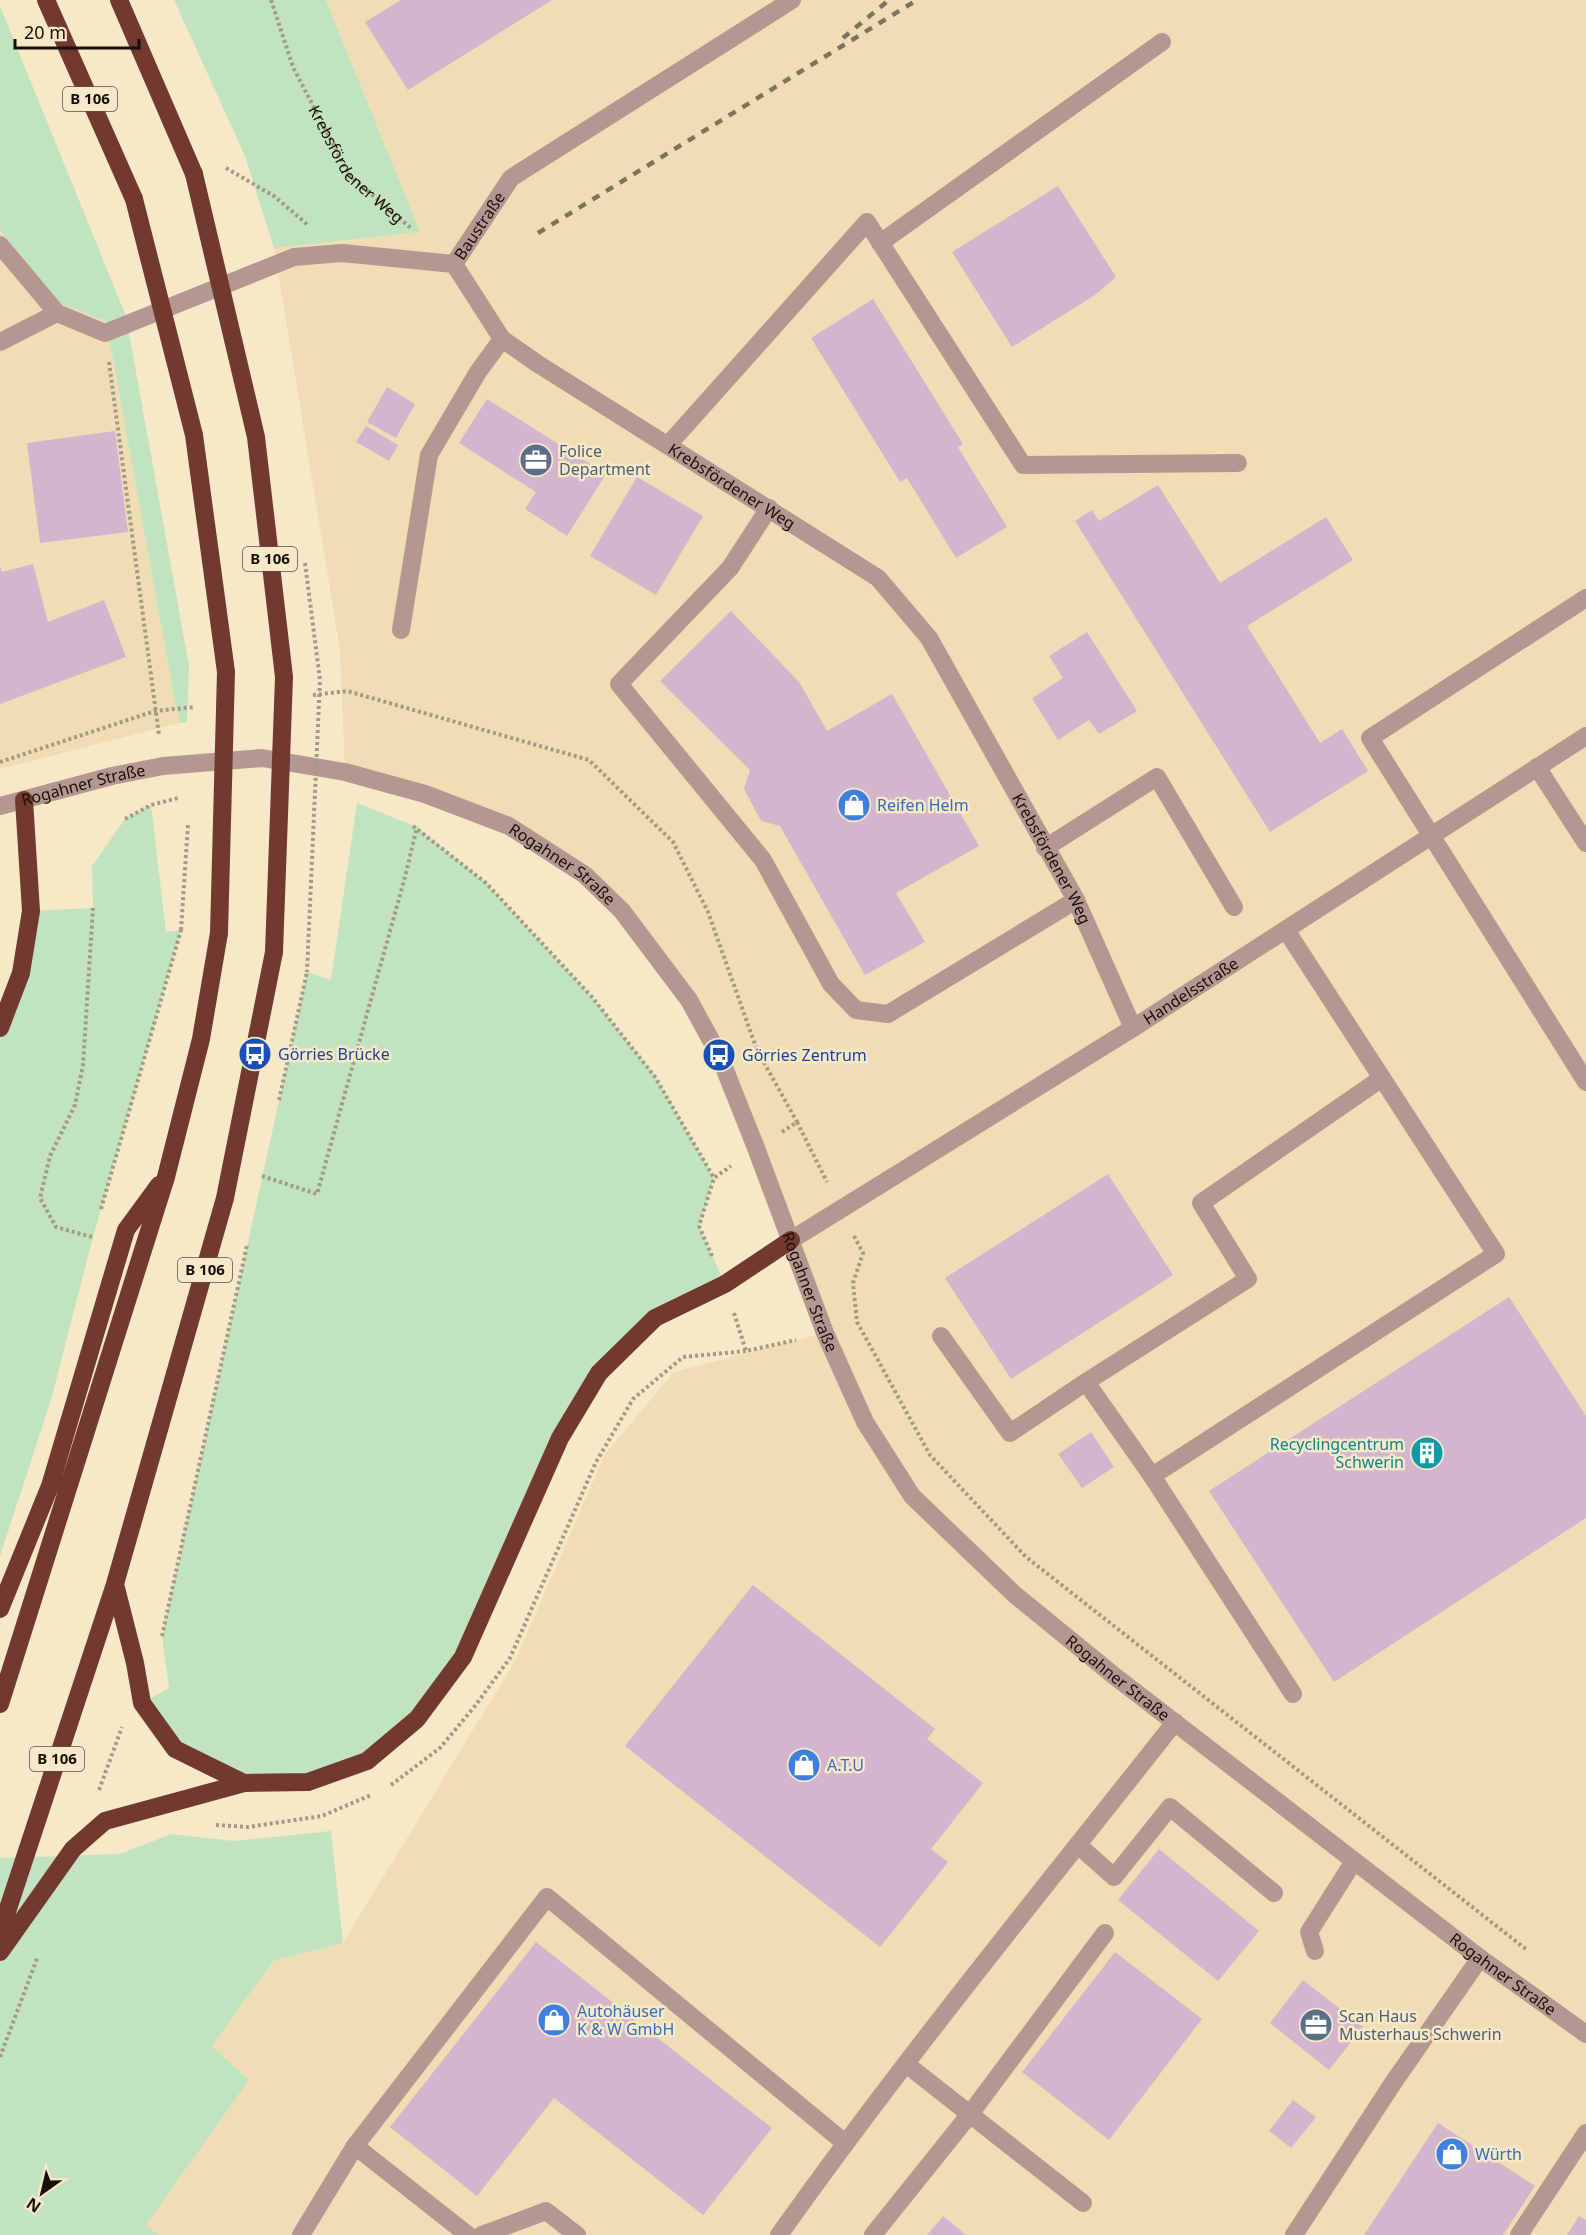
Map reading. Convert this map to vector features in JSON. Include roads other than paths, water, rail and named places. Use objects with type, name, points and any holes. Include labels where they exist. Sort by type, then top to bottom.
[{"type":"highway","name":"B 106","points":[[0,1704],[166,1177],[201,1039],[219,933],[226,672],[194,435],[134,199],[46,0]]},
{"type":"highway","name":"B 106","points":[[0,1933],[115,1584],[225,1198],[274,952],[284,677],[256,437],[194,174],[119,0]]},
{"type":"highway","points":[[0,1028],[21,973],[32,911],[24,800]]},
{"type":"highway","points":[[0,1609],[50,1486],[126,1230],[142,1205],[166,1177]]},
{"type":"highway","points":[[0,1952],[73,1849],[105,1821],[244,1783],[308,1782],[367,1761],[417,1719],[463,1657],[560,1438],[598,1373],[655,1318],[725,1284],[791,1240]]},
{"type":"highway","points":[[115,1584],[135,1663],[142,1703],[176,1749],[244,1783]]},
{"type":"street","name":"Baustraße","points":[[57,313],[105,333],[294,257],[342,253],[454,264],[511,178],[783,2]]},
{"type":"street","points":[[880,243],[1162,42]]},
{"type":"street","points":[[668,445],[867,222],[1023,465],[1238,463]]},
{"type":"street","points":[[0,245],[57,313],[0,342]]},
{"type":"street","name":"Krebsfördener Weg","points":[[454,264],[502,339],[878,578],[929,638],[1076,900],[1133,1028]]},
{"type":"street","points":[[401,630],[429,455],[478,372],[502,339]]},
{"type":"street","points":[[769,508],[730,568],[618,684],[763,860],[831,984],[856,1010],[888,1014],[1076,900]]},
{"type":"street","points":[[1586,598],[1370,738],[1586,1082]]},
{"type":"street","name":"Handelsstraße","points":[[791,1240],[1133,1028],[1586,736]]},
{"type":"street","name":"Rogahner Straße","points":[[0,806],[112,776],[163,766],[261,758],[345,772],[426,794],[509,826],[585,875],[622,911],[689,1000],[719,1055],[825,1333],[865,1422],[912,1496],[1014,1594],[1112,1674],[1480,1958],[1586,2034]]},
{"type":"street","points":[[1537,767],[1586,843]]},
{"type":"street","points":[[1045,848],[1157,777],[1234,907]]},
{"type":"street","points":[[1152,1476],[1496,1254],[1286,930]]},
{"type":"street","points":[[941,1336],[1010,1433],[1248,1279],[1201,1203],[1382,1078]]},
{"type":"street","points":[[1086,1382],[1152,1476],[1293,1694]]},
{"type":"street","points":[[779,2235],[845,2143],[1175,1722]]},
{"type":"street","points":[[1078,1845],[1114,1877],[1170,1807],[1274,1893]]},
{"type":"street","points":[[1315,1951],[1309,1932],[1354,1861]]},
{"type":"street","points":[[302,2235],[355,2146],[547,1897],[845,2143]]},
{"type":"street","points":[[873,2235],[970,2114],[1105,1934]]},
{"type":"street","points":[[1294,2235],[1480,1958]]},
{"type":"street","points":[[906,2064],[1083,2203]]},
{"type":"street","points":[[1520,2235],[1586,2133]]},
{"type":"street","points":[[355,2146],[468,2235]]},
{"type":"street","points":[[482,2235],[546,2211],[577,2235]]},
{"type":"railway","points":[[843,38],[889,0]]},
{"type":"railway","points":[[538,233],[917,0]]},
{"type":"place","name":"Folice Department","points":[[536,460]]},
{"type":"place","name":"Reifen Helm","points":[[854,805]]},
{"type":"place","name":"Görries Brücke","points":[[255,1054]]},
{"type":"place","name":"Görries Zentrum","points":[[719,1055]]},
{"type":"place","name":"Recyclingcentrum Schwerin","points":[[1427,1453]]},
{"type":"place","name":"A.T.U","points":[[804,1765]]},
{"type":"place","name":"Autohäuser K & W GmbH","points":[[554,2020]]},
{"type":"place","name":"Scan Haus Musterhaus Schwerin","points":[[1316,2025]]},
{"type":"place","name":"Würth","points":[[1452,2154]]}]
